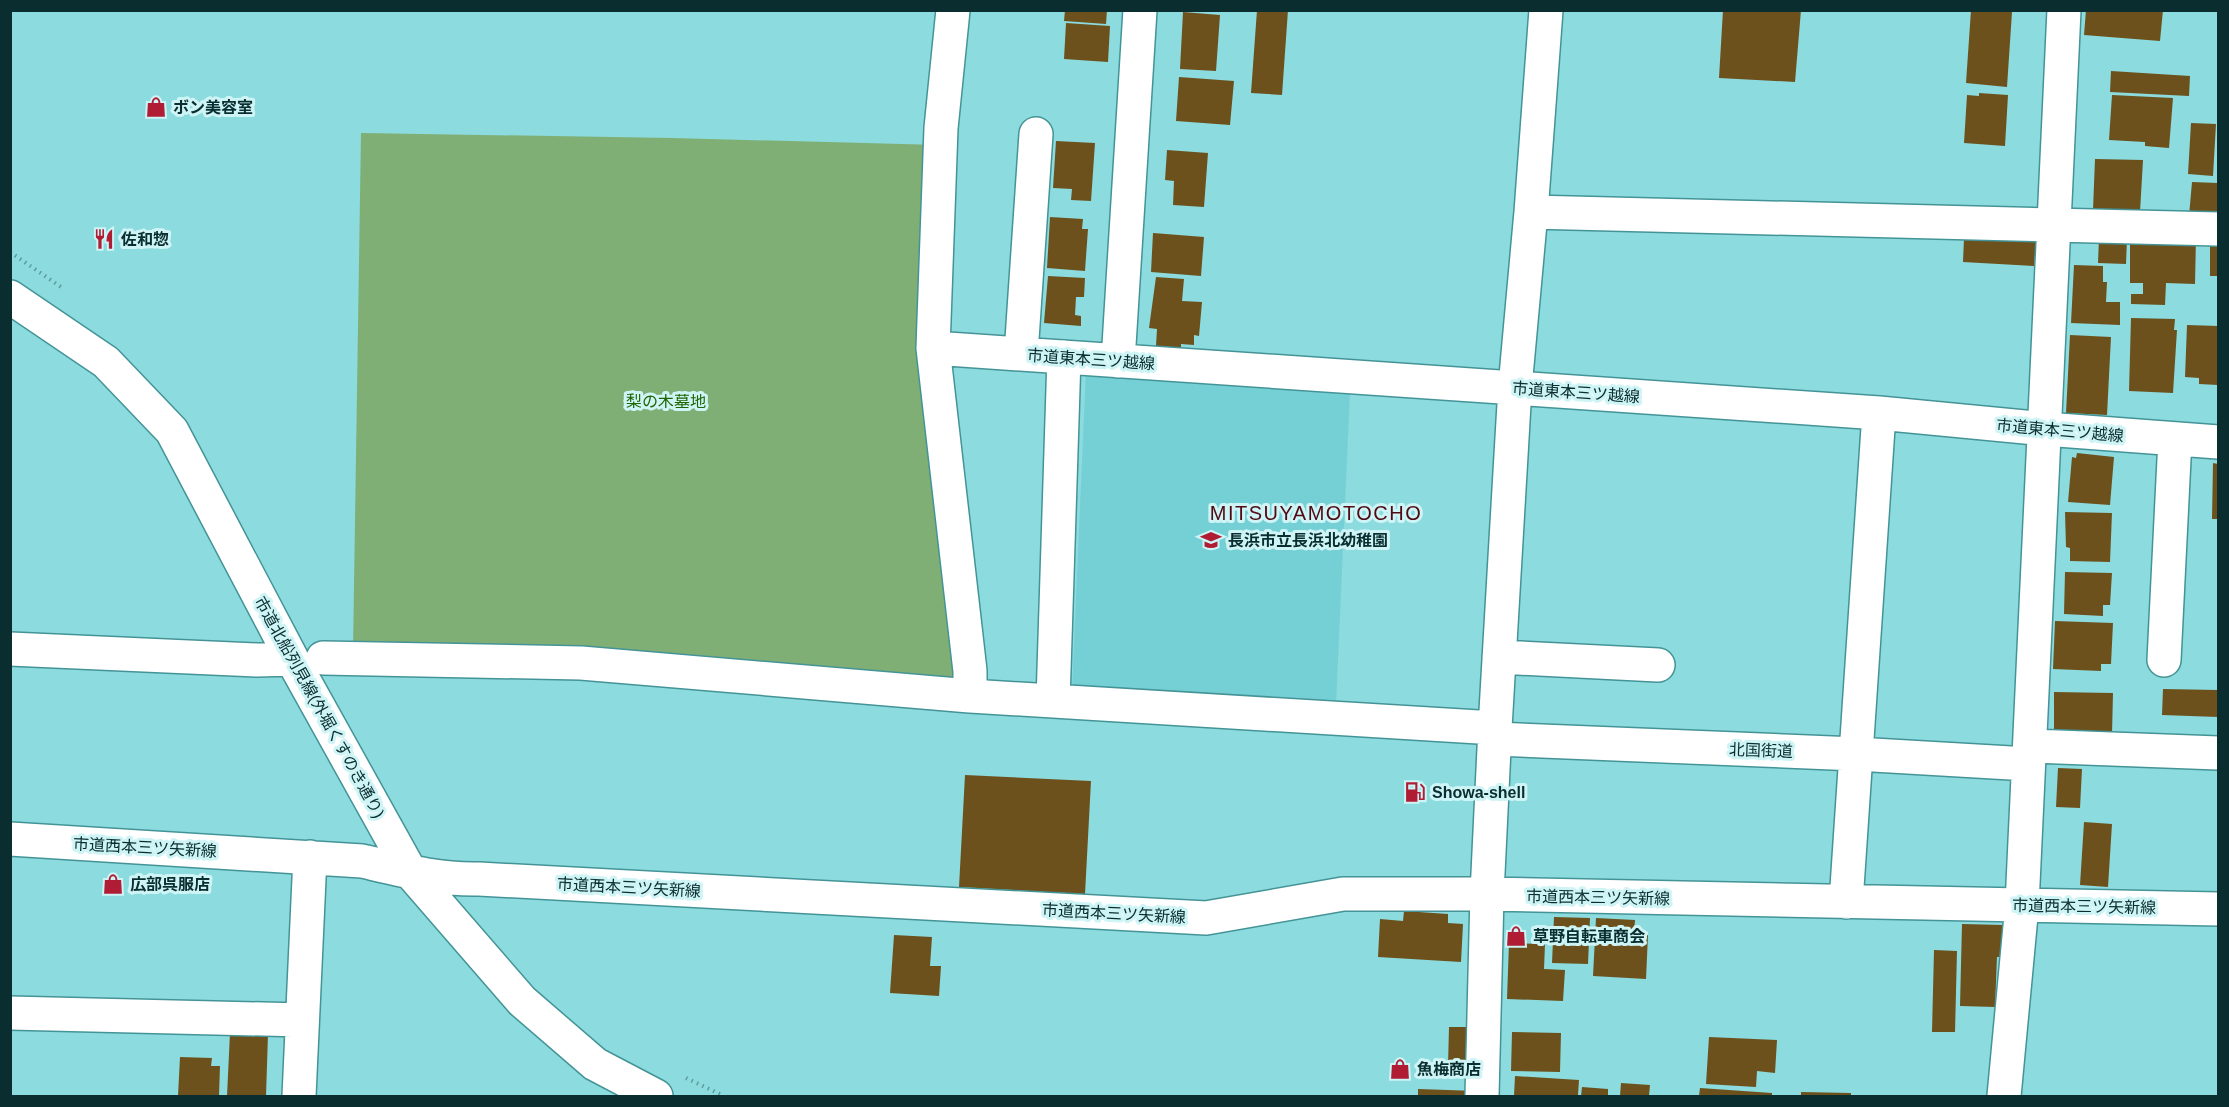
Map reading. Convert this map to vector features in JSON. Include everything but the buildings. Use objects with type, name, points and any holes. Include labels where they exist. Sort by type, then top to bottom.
[{"type":"street","points":[[953,10],[941,128],[933,348],[970,671],[970,696]]},
{"type":"street","points":[[1118,361],[1140,10]]},
{"type":"street","points":[[1482,1096],[1487,894],[1499,657],[1515,387],[1546,10]]},
{"type":"street","points":[[2004,1096],[2022,905],[2064,10]]},
{"type":"street","points":[[1021,354],[1036,134]]},
{"type":"street","points":[[1531,212],[2218,229]]},
{"type":"street","name":"市道北船列見線(外堀くすのき通り)","points":[[10,297],[106,362],[172,431],[308,658],[411,873],[522,1001],[595,1064],[656,1096]]},
{"type":"street","name":"市道東本三ツ越線","points":[[933,348],[1879,413],[2218,442]]},
{"type":"street","points":[[1053,701],[1064,357]]},
{"type":"street","points":[[1845,902],[1879,413]]},
{"type":"street","points":[[2164,660],[2175,439]]},
{"type":"street","name":"北国街道","points":[[10,649],[257,660],[308,658],[581,663],[970,696],[1495,733],[1856,754],[2218,753]]},
{"type":"street","points":[[1499,657],[1658,665]]},
{"type":"street","name":"市道西本三ツ矢新線","points":[[10,839],[362,861],[411,873],[455,879],[491,879],[1206,918],[1343,894],[1487,894],[2218,909]]},
{"type":"street","points":[[298,1096],[310,857]]},
{"type":"street","points":[[10,1013],[302,1020]]},
{"type":"shaded area","name":"長浜市立長浜北幼稚園","points":[[1086,370],[1350,392],[1336,704],[1072,689]]},
{"type":"green space","name":"梨の木墓地","points":[[361,133],[939,145],[965,692],[353,651]]},
{"type":"place","name":"ボン美容室","points":[[156,107]]},
{"type":"place","name":"佐和惣","points":[[104,239]]},
{"type":"place","name":"長浜市立長浜北幼稚園","points":[[1211,540]]},
{"type":"place","name":"Showa-shell","points":[[1415,792]]},
{"type":"place","name":"広部呉服店","points":[[113,884]]},
{"type":"place","name":"草野自転車商会","points":[[1516,936]]},
{"type":"place","name":"魚梅商店","points":[[1400,1069]]},
{"type":"district","name":"MITSUYAMOTOCHO","points":[[1316,513]]}]
